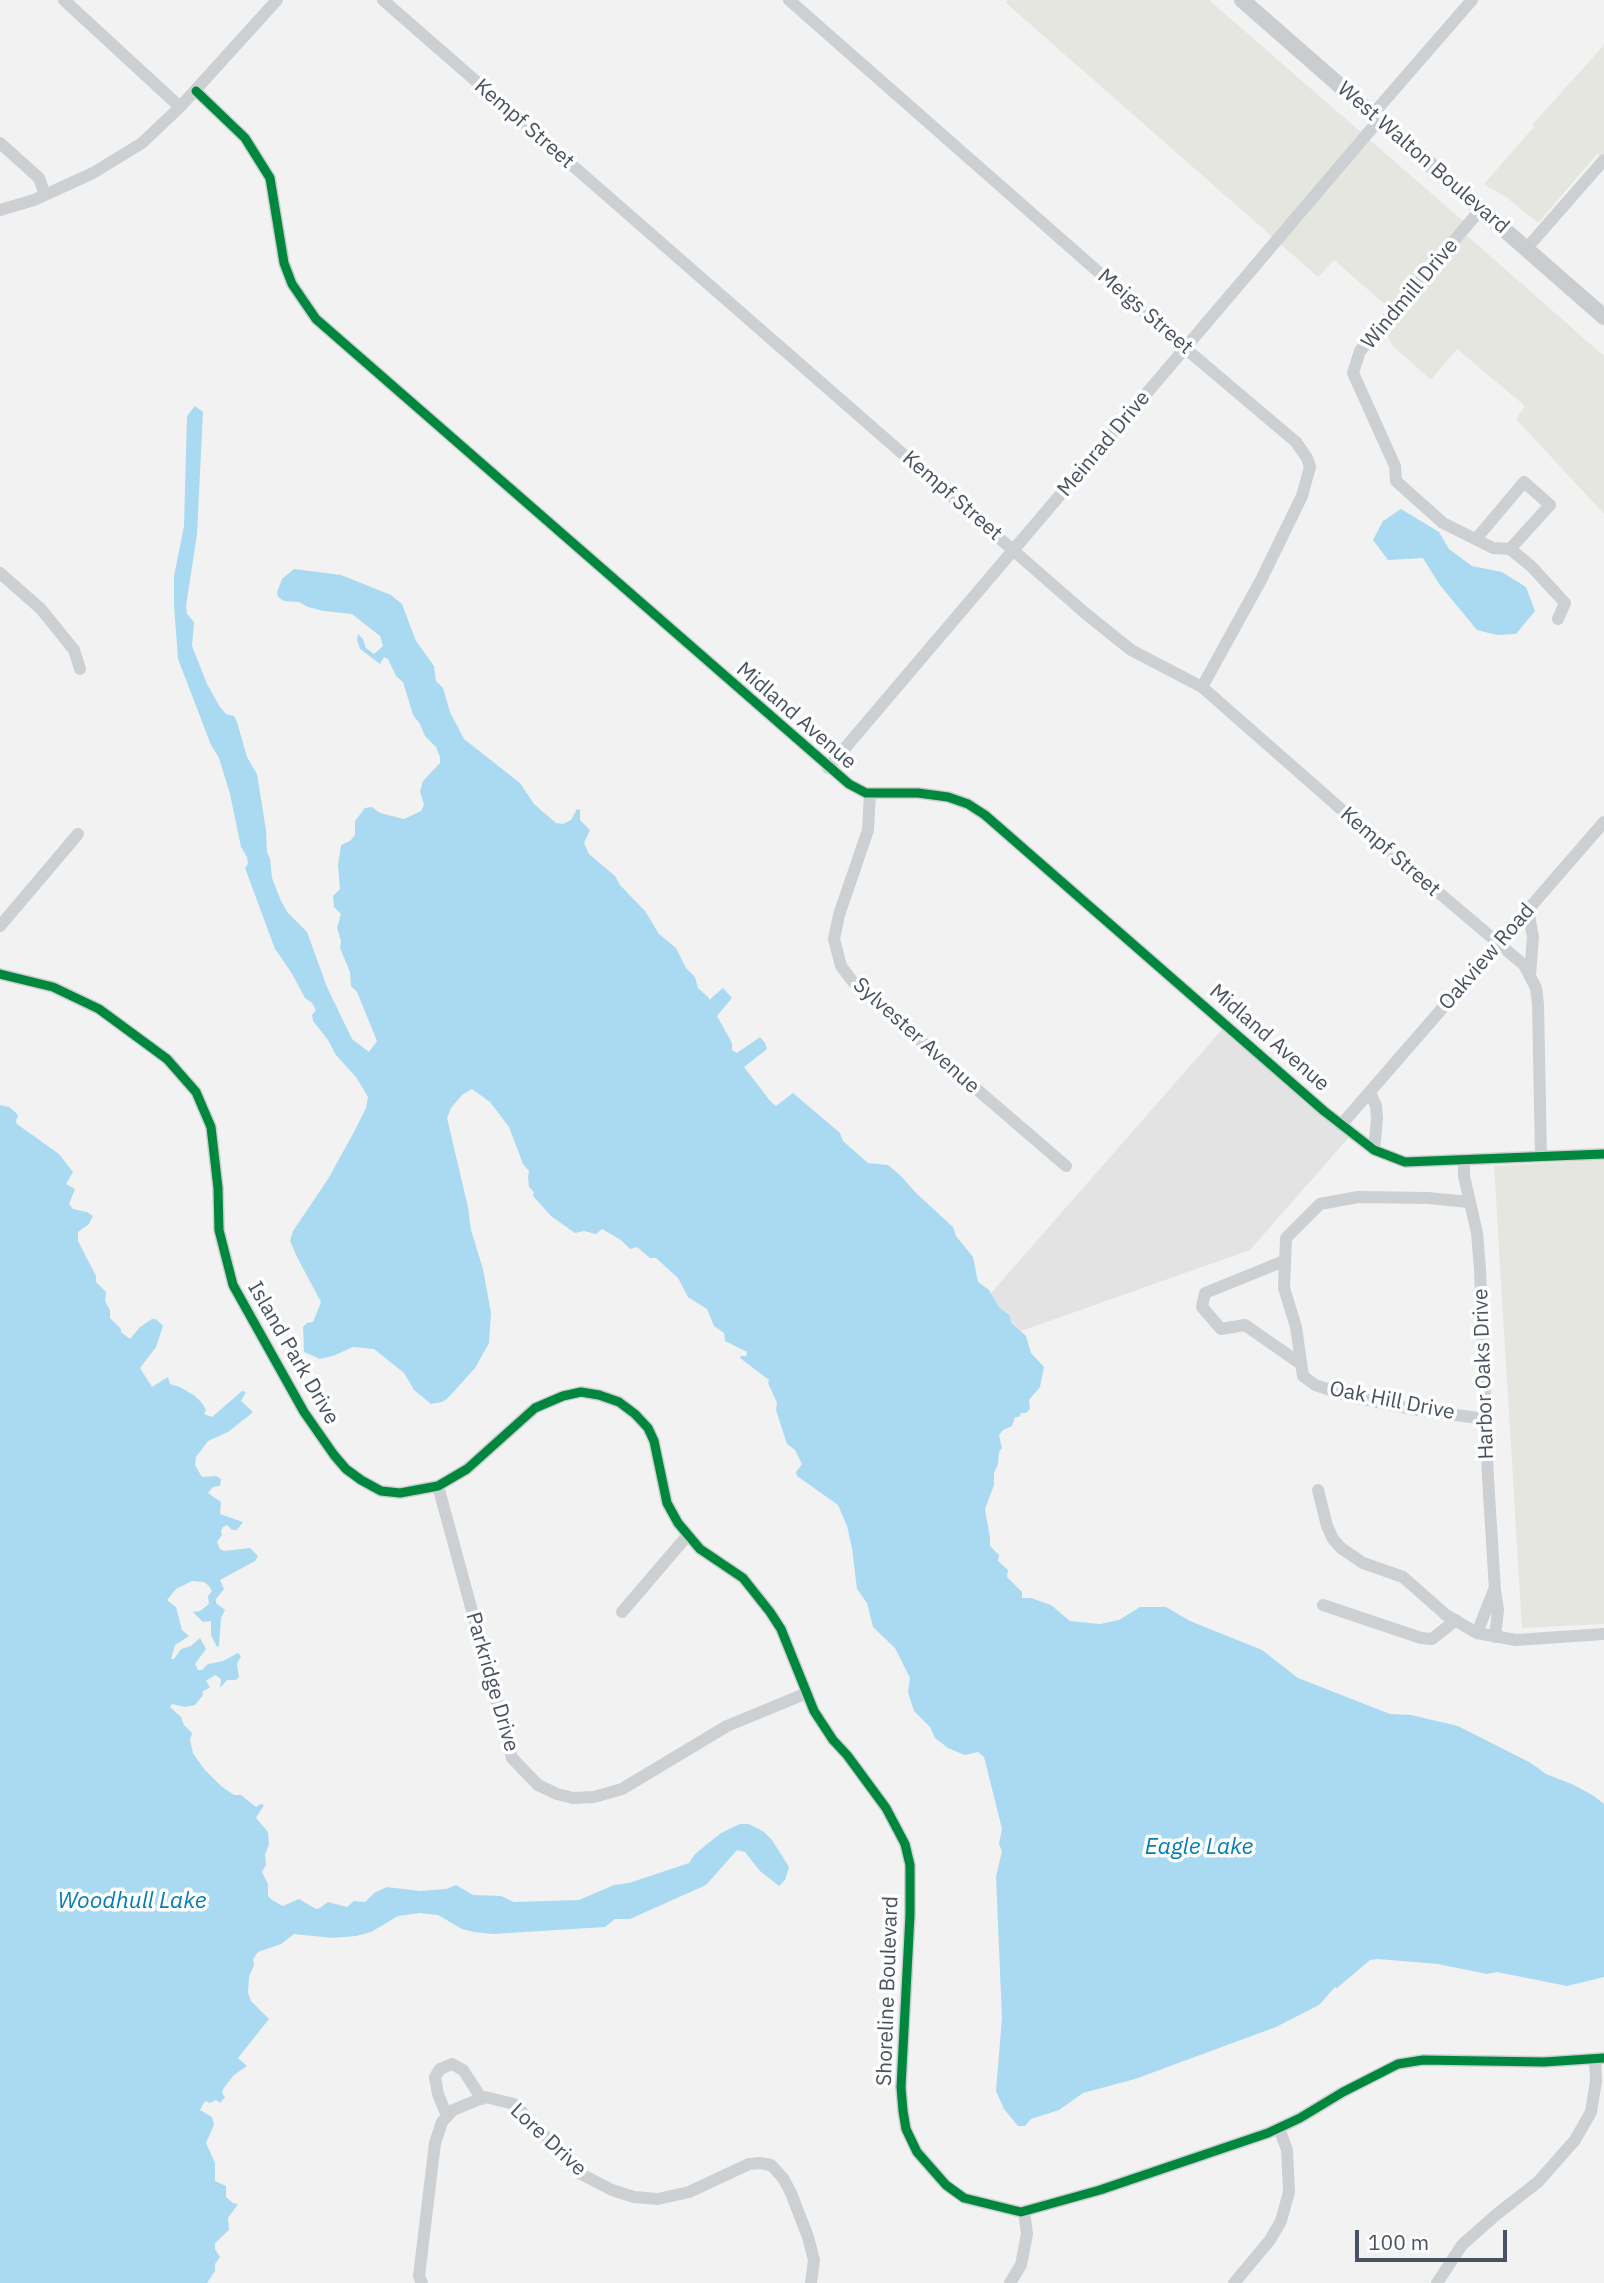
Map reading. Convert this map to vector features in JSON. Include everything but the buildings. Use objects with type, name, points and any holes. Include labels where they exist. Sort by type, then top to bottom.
[{"type":"main road","name":"West Walton Boulevard","points":[[1242,0],[1604,317]]},
{"type":"street","points":[[64,0],[180,107]]},
{"type":"street","points":[[0,210],[45,195],[93,173],[142,143],[196,91],[277,0]]},
{"type":"street","name":"Kempf Street","points":[[383,0],[1123,644],[1202,687],[1524,965],[1530,975]]},
{"type":"street","name":"Meigs Street","points":[[789,0],[1186,349],[1296,442],[1307,458],[1310,467],[1303,496],[1261,580],[1202,687]]},
{"type":"street","name":"Meinrad Drive","points":[[828,768],[1186,349],[1472,0]]},
{"type":"street","name":"Midland Avenue","points":[[196,91],[245,138],[270,178],[284,263],[292,284],[316,319],[849,784],[870,793],[918,793],[948,797],[968,804],[985,815],[1341,1125],[1374,1150],[1405,1162],[1604,1154]]},
{"type":"street","points":[[0,143],[39,178],[45,195]]},
{"type":"street","points":[[1526,249],[1602,163]]},
{"type":"street","name":"Windmill Drive","points":[[1481,209],[1360,351],[1353,373],[1395,466],[1396,481],[1443,523],[1493,548],[1510,550]]},
{"type":"street","points":[[1476,540],[1524,482],[1550,505],[1510,550],[1531,566],[1565,603],[1558,619]]},
{"type":"street","points":[[0,573],[41,609],[74,650],[80,669]]},
{"type":"street","name":"Sylvester Avenue","points":[[870,793],[868,830],[839,915],[834,939],[841,966],[853,982],[1066,1166]]},
{"type":"street","name":"Oakview Road","points":[[1341,1125],[1604,822]]},
{"type":"street","points":[[0,926],[78,834]]},
{"type":"street","points":[[1528,910],[1533,937],[1530,975],[1536,988],[1538,1004],[1541,1156]]},
{"type":"street","name":"Island Park Drive","points":[[0,974],[52,988],[99,1009],[150,1044],[184,1076],[196,1092],[211,1127],[218,1177],[219,1230],[233,1285],[304,1412],[334,1455],[346,1469],[361,1480],[381,1491],[400,1493],[438,1486]]},
{"type":"street","points":[[1370,1092],[1376,1106],[1377,1119],[1374,1150]]},
{"type":"street","name":"Harbor Oaks Drive","points":[[1464,1160],[1464,1176],[1476,1233],[1480,1269],[1494,1590],[1498,1610],[1495,1637]]},
{"type":"street","points":[[1301,1364],[1296,1326],[1284,1287],[1286,1238],[1320,1204],[1358,1197],[1427,1198],[1469,1202]]},
{"type":"street","points":[[1284,1261],[1205,1293],[1202,1307],[1221,1329],[1245,1325],[1301,1364]]},
{"type":"street","name":"Oak Hill Drive","points":[[1301,1364],[1303,1376],[1315,1385],[1328,1389],[1418,1410],[1486,1419]]},
{"type":"street","name":"Shoreline Boulevard","points":[[438,1486],[467,1469],[535,1408],[563,1396],[581,1392],[619,1402],[648,1428],[654,1441],[667,1503],[687,1535],[700,1549],[743,1578],[753,1588],[781,1629],[814,1711],[886,1808],[905,1844],[909,1865],[910,1915],[901,2087],[906,2129],[917,2152],[931,2170],[964,2198],[994,2207],[1024,2211],[1165,2169],[1279,2128],[1398,2064],[1423,2060],[1544,2062],[1600,2058]]},
{"type":"street","name":"Parkridge Drive","points":[[438,1486],[512,1758],[538,1785],[573,1798],[594,1797],[622,1789],[727,1726],[807,1693]]},
{"type":"street","points":[[1318,1490],[1326,1525],[1341,1548],[1363,1563],[1403,1577],[1446,1615],[1477,1633],[1516,1640],[1604,1634]]},
{"type":"street","points":[[622,1612],[687,1535]]},
{"type":"street","points":[[1477,1633],[1494,1590]]},
{"type":"street","points":[[1323,1605],[1421,1638],[1432,1639],[1456,1620]]},
{"type":"street","points":[[1437,2283],[1462,2245],[1538,2182],[1575,2140],[1591,2112],[1600,2058]]},
{"type":"street","points":[[422,2283],[419,2276],[435,2143],[442,2122],[447,2116],[438,2094],[435,2077],[440,2069],[452,2064],[463,2070],[482,2099]]},
{"type":"street","name":"Lore Drive","points":[[447,2116],[453,2110],[482,2099],[500,2099],[514,2104],[581,2174],[612,2190],[634,2197],[658,2199],[689,2192],[749,2164],[771,2165],[791,2193],[808,2237],[814,2260],[811,2283]]},
{"type":"street","points":[[1234,2283],[1270,2239],[1281,2221],[1289,2192],[1287,2150],[1279,2128]]},
{"type":"street","points":[[1010,2283],[1021,2264],[1027,2234],[1024,2211]]},
{"type":"shaded area","points":[[1008,0],[1209,0],[1463,221],[1390,309],[1334,260],[1318,277],[1006,3]]},
{"type":"shaded area","points":[[1604,45],[1604,159],[1597,154],[1538,223],[1506,197],[1484,184],[1533,128],[1536,130],[1532,125]]},
{"type":"shaded area","points":[[1464,233],[1604,356],[1604,514],[1516,419],[1525,406],[1457,349],[1431,380],[1393,346],[1384,328]]},
{"type":"shaded area","points":[[1225,1026],[1350,1136],[1250,1250],[1021,1331],[999,1307],[991,1293]]},
{"type":"shaded area","points":[[1604,1160],[1604,1624],[1522,1628],[1494,1166]]},
{"type":"water","name":"Eagle Lake","points":[[195,406],[203,412],[197,534],[186,606],[187,614],[194,622],[192,646],[207,684],[220,707],[226,714],[234,716],[247,757],[257,774],[267,852],[272,878],[281,901],[288,913],[307,932],[327,987],[352,1039],[369,1052],[377,1041],[357,992],[351,986],[350,972],[340,948],[337,928],[341,914],[334,907],[333,896],[340,889],[338,865],[341,845],[355,835],[355,821],[365,808],[372,807],[380,813],[404,819],[421,811],[424,805],[420,791],[423,781],[440,763],[440,757],[413,715],[403,682],[396,676],[388,659],[384,657],[380,664],[360,649],[358,634],[366,648],[374,654],[383,646],[380,636],[352,614],[324,611],[278,597],[282,579],[294,569],[341,575],[391,595],[402,604],[416,641],[434,666],[436,681],[443,688],[450,712],[464,739],[520,783],[534,804],[556,823],[563,824],[571,820],[577,809],[580,810],[580,820],[590,830],[584,843],[589,854],[615,876],[645,911],[659,934],[676,948],[686,968],[695,977],[698,988],[709,1000],[723,988],[732,998],[717,1016],[732,1043],[732,1050],[737,1053],[760,1037],[765,1043],[767,1049],[744,1067],[771,1102],[776,1106],[793,1093],[840,1133],[843,1141],[868,1163],[888,1165],[953,1227],[956,1236],[973,1257],[978,1282],[989,1290],[999,1307],[1010,1316],[1011,1322],[1026,1336],[1031,1353],[1044,1367],[1040,1387],[1029,1400],[1030,1409],[1015,1417],[1012,1426],[999,1435],[1002,1448],[994,1473],[994,1485],[985,1509],[990,1546],[999,1555],[998,1561],[1008,1570],[1007,1577],[1022,1592],[1022,1598],[1031,1598],[1051,1605],[1070,1621],[1100,1624],[1119,1620],[1140,1607],[1166,1607],[1190,1621],[1262,1650],[1298,1678],[1390,1714],[1411,1715],[1458,1726],[1531,1763],[1546,1774],[1594,1796],[1604,1804],[1604,1977],[1567,1986],[1438,1964],[1370,1960],[1335,1987],[1319,2005],[1276,2027],[1135,2079],[1083,2093],[1059,2110],[1031,2119],[1025,2126],[1018,2126],[1004,2109],[996,2091],[1002,2018],[996,1877],[1002,1851],[999,1844],[1002,1829],[984,1757],[978,1752],[965,1755],[948,1748],[935,1738],[930,1727],[914,1711],[908,1692],[910,1678],[895,1648],[873,1627],[867,1603],[857,1589],[852,1548],[838,1505],[797,1476],[796,1472],[802,1464],[795,1450],[787,1444],[769,1380],[740,1358],[746,1356],[747,1352],[725,1341],[724,1333],[714,1326],[707,1309],[688,1297],[678,1278],[656,1258],[650,1258],[637,1247],[630,1249],[602,1229],[596,1234],[584,1231],[575,1233],[551,1216],[533,1196],[534,1192],[529,1187],[529,1171],[523,1164],[509,1127],[490,1102],[472,1089],[462,1095],[451,1108],[447,1118],[491,1313],[489,1343],[475,1368],[447,1399],[431,1404],[414,1390],[404,1373],[374,1349],[353,1347],[320,1359],[304,1352],[303,1327],[313,1322],[321,1302],[290,1241],[293,1231],[328,1179],[354,1132],[366,1108],[368,1097],[313,1021],[312,1015],[316,1010],[305,998],[275,949],[245,868],[248,864],[247,857],[241,847],[219,758],[211,745],[178,659],[174,576],[184,526],[187,416]]},
{"type":"water","points":[[1401,509],[1439,532],[1449,549],[1472,566],[1502,572],[1526,587],[1535,611],[1516,634],[1497,635],[1477,630],[1439,584],[1423,558],[1388,560],[1373,540],[1383,521]]},
{"type":"water","name":"Woodhull Lake","points":[[0,1105],[15,1112],[18,1115],[17,1124],[59,1154],[73,1172],[66,1184],[75,1189],[69,1204],[73,1209],[93,1216],[89,1224],[78,1232],[78,1241],[96,1276],[96,1282],[106,1292],[105,1301],[110,1310],[110,1318],[130,1339],[140,1327],[152,1319],[156,1319],[163,1326],[156,1347],[140,1368],[152,1387],[168,1377],[170,1384],[195,1396],[206,1410],[204,1414],[212,1417],[242,1391],[246,1392],[241,1401],[252,1413],[228,1432],[208,1441],[196,1457],[195,1465],[202,1477],[216,1476],[221,1479],[220,1486],[213,1487],[208,1493],[221,1502],[220,1514],[243,1522],[237,1530],[232,1530],[227,1525],[223,1527],[217,1542],[220,1549],[224,1551],[250,1548],[258,1556],[255,1561],[220,1580],[224,1589],[216,1603],[225,1610],[221,1618],[217,1647],[211,1635],[211,1621],[203,1622],[193,1612],[200,1611],[209,1604],[208,1596],[212,1591],[209,1586],[204,1582],[192,1581],[176,1589],[167,1600],[176,1607],[182,1630],[189,1636],[175,1645],[171,1659],[174,1659],[181,1649],[191,1646],[200,1638],[206,1649],[195,1664],[198,1670],[238,1653],[241,1656],[237,1664],[239,1677],[236,1680],[227,1680],[220,1688],[221,1679],[215,1675],[206,1681],[210,1687],[202,1692],[203,1695],[195,1705],[185,1707],[172,1704],[170,1707],[192,1733],[190,1740],[193,1753],[204,1769],[234,1795],[241,1795],[256,1807],[264,1805],[256,1818],[268,1832],[266,1865],[262,1872],[268,1884],[268,1896],[272,1900],[283,1906],[299,1899],[316,1909],[328,1902],[347,1907],[354,1901],[365,1902],[374,1893],[387,1887],[420,1891],[446,1889],[456,1885],[473,1895],[501,1896],[514,1902],[579,1900],[614,1885],[629,1883],[689,1863],[695,1854],[721,1833],[740,1824],[749,1824],[764,1832],[789,1867],[785,1880],[779,1886],[760,1871],[745,1852],[737,1850],[706,1885],[630,1919],[615,1919],[605,1927],[493,1934],[462,1929],[438,1915],[420,1913],[398,1916],[371,1932],[356,1936],[333,1938],[294,1934],[281,1944],[258,1952],[253,1959],[248,1993],[251,2001],[269,2019],[238,2058],[247,2066],[234,2075],[223,2089],[225,2097],[220,2103],[216,2100],[210,2103],[205,2101],[200,2110],[212,2117],[214,2125],[206,2143],[215,2163],[215,2181],[226,2186],[226,2197],[238,2204],[228,2218],[229,2230],[215,2243],[220,2257],[207,2283],[0,2283]]},
{"type":"cycle path","points":[[196,91],[245,138],[270,178],[284,263],[292,284],[316,319],[849,784],[866,793],[918,793],[948,797],[968,804],[985,815],[1324,1111],[1374,1150],[1405,1162],[1604,1154]]},
{"type":"cycle path","points":[[0,974],[53,987],[99,1009],[167,1059],[196,1092],[211,1127],[218,1188],[219,1230],[233,1285],[304,1412],[334,1455],[346,1469],[361,1480],[381,1491],[400,1493],[438,1486],[467,1469],[535,1408],[563,1396],[581,1392],[619,1402],[648,1428],[654,1441],[667,1503],[678,1523],[700,1549],[743,1578],[770,1612],[781,1629],[814,1711],[886,1808],[905,1844],[910,1865],[910,1915],[901,2087],[903,2111],[906,2129],[917,2152],[946,2185],[964,2198],[1021,2212],[1100,2190],[1268,2133],[1398,2064],[1423,2060],[1544,2062],[1604,2058]]}]
